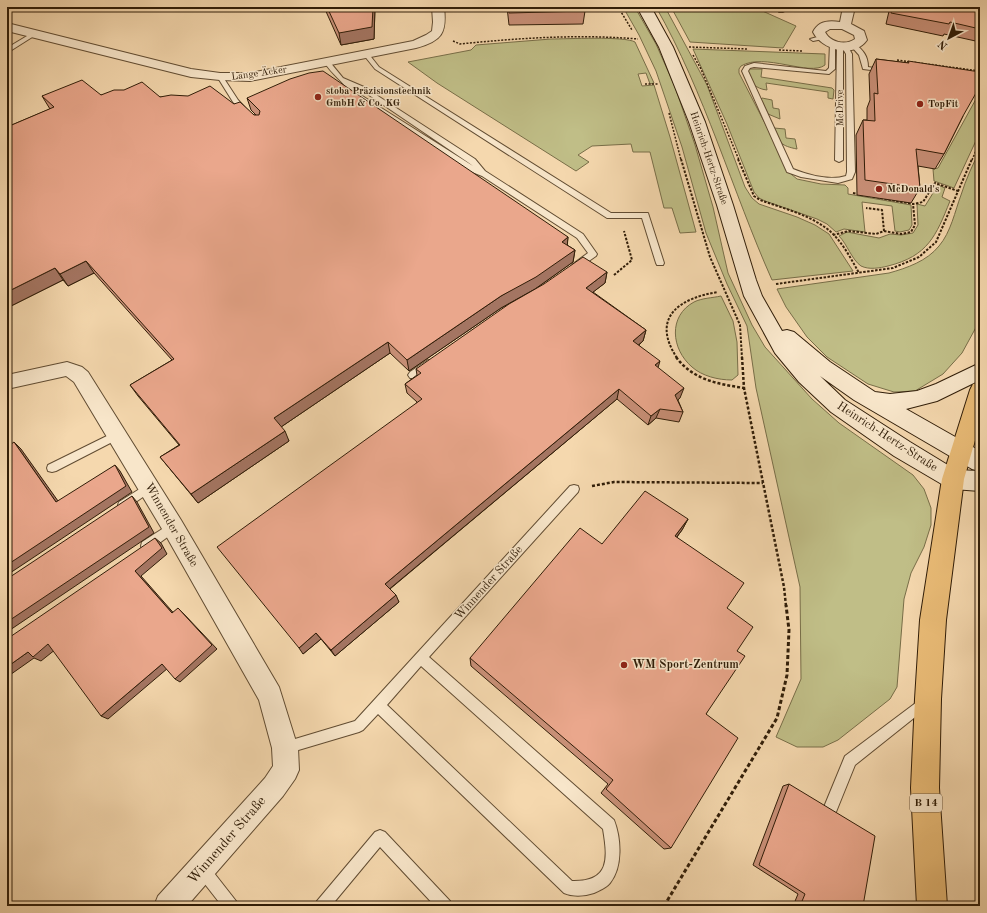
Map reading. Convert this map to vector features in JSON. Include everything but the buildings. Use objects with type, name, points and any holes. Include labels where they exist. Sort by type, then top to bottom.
[{"type":"main road","name":"Heinrich-Hertz-Straße","points":[[644,7],[666,46],[682,82],[720,190],[747,280],[763,314],[782,348],[806,376],[838,406],[902,449],[954,479],[980,482]]},
{"type":"main road","name":"Heinrich-Hertz-Straße","points":[[763,314],[824,368],[861,394],[980,462]]},
{"type":"main road","points":[[861,394],[884,402],[912,400],[938,392],[980,371]]},
{"type":"main road","name":"B 14","points":[[932,906],[925,788],[928,699],[933,620],[954,479],[961,450],[980,390]]},
{"type":"street","points":[[435,35],[441,27],[438,7]]},
{"type":"street","points":[[845,26],[849,7]]},
{"type":"street","points":[[824,26],[845,26],[855,30],[860,36],[860,41],[834,43],[819,31],[824,26]]},
{"type":"street","name":"Lange Äcker","points":[[7,27],[191,73],[221,78],[250,77],[327,62],[416,44],[435,35]]},
{"type":"street","name":"Winnender Straße","points":[[7,382],[67,369],[75,372],[81,377],[173,527],[270,696],[285,748],[286,770],[274,787],[168,906]]},
{"type":"lane","points":[[781,11],[788,7]]},
{"type":"lane","points":[[7,51],[34,34]]},
{"type":"lane","points":[[834,43],[864,55],[865,68],[891,71]]},
{"type":"lane","points":[[834,43],[839,160]]},
{"type":"lane","points":[[834,43],[832,69],[827,73],[754,65],[747,67],[746,74],[790,170],[801,175],[838,181],[844,180]]},
{"type":"lane","name":"McDrive","points":[[834,43],[849,54],[851,172],[849,177],[844,180]]},
{"type":"lane","points":[[366,54],[377,68],[610,216],[645,215],[660,263]]},
{"type":"lane","points":[[327,62],[335,76],[347,83],[354,93],[465,166],[485,174],[580,236],[593,254],[569,271]]},
{"type":"lane","points":[[221,78],[235,101],[253,118]]},
{"type":"lane","points":[[413,375],[433,361]]},
{"type":"lane","points":[[52,468],[117,435]]},
{"type":"lane","points":[[116,510],[149,487]]},
{"type":"lane","name":"Winnender Straße","points":[[285,748],[358,726],[574,489]]},
{"type":"lane","points":[[138,552],[173,527]]},
{"type":"lane","points":[[378,705],[569,888],[592,887],[605,879],[612,862],[613,842],[609,825],[421,658]]},
{"type":"lane","points":[[831,807],[850,761],[928,699]]},
{"type":"lane","points":[[322,906],[380,837],[445,906]]},
{"type":"lane","points":[[202,869],[231,906]]},
{"type":"path","points":[[618,7],[641,46]]},
{"type":"path","points":[[435,35],[460,44],[549,37],[619,37],[638,39]]},
{"type":"path","points":[[689,47],[701,69],[754,196],[760,200],[817,223],[833,235],[840,243],[859,273]]},
{"type":"path","points":[[864,55],[980,70]]},
{"type":"path","points":[[656,78],[661,91]]},
{"type":"path","points":[[645,84],[659,84]]},
{"type":"path","points":[[664,906],[777,718],[787,675],[789,630],[784,587],[744,388],[740,325],[710,257],[687,184],[668,110]]},
{"type":"path","points":[[776,284],[893,268],[908,263],[929,250],[936,242],[943,228],[980,141]]},
{"type":"path","points":[[844,180],[852,186],[853,194],[913,204],[923,202],[934,183],[958,192]]},
{"type":"path","points":[[833,235],[850,231],[866,234],[878,234],[884,231],[901,234],[911,232],[915,226],[913,204]]},
{"type":"path","points":[[866,208],[882,210],[884,231]]},
{"type":"path","points":[[614,275],[632,260],[620,215]]},
{"type":"path","points":[[718,292],[692,297],[678,305],[668,318],[668,338],[677,359],[690,372],[720,384],[744,388]]},
{"type":"path","points":[[574,489],[614,482],[763,483]]},
{"type":"shaded area","points":[[623,7],[635,7],[656,44],[675,87],[695,145],[713,207],[728,273],[752,325],[765,347],[812,399],[839,423],[913,475],[924,489],[931,508],[931,525],[924,547],[911,573],[904,599],[897,687],[890,699],[838,740],[823,747],[797,747],[776,737],[801,679],[800,587],[756,388],[747,326],[727,284],[706,233],[682,147],[656,71],[639,35]]},
{"type":"shaded area","points":[[656,7],[665,7],[707,85],[745,187],[752,198],[759,204],[797,217],[815,225],[829,234],[853,271],[772,280],[704,107]]},
{"type":"shaded area","points":[[671,7],[761,7],[758,9],[796,26],[783,48],[690,42]]},
{"type":"shaded area","points":[[608,38],[635,42],[654,83],[650,84],[646,73],[638,74],[642,86],[654,85],[696,232],[680,233],[672,208],[664,208],[650,152],[633,152],[631,144],[592,146],[578,155],[589,162],[576,171],[437,83],[408,62],[471,50],[476,45],[551,39]]},
{"type":"shaded area","points":[[693,49],[825,54],[825,65],[818,68],[751,62],[741,66],[739,73],[791,174],[797,179],[821,184],[845,185],[848,188],[848,194],[911,205],[912,225],[909,230],[900,232],[895,231],[892,206],[862,202],[865,232],[844,229],[836,232],[827,224],[817,219],[759,198],[754,192],[727,124]]},
{"type":"shaded area","points":[[762,69],[761,77],[832,88],[834,90],[833,99],[828,98],[828,92],[766,83],[767,90],[759,88],[753,84],[749,78],[748,70]]},
{"type":"shaded area","points":[[761,99],[772,100],[773,108],[779,109],[780,119],[768,114]]},
{"type":"shaded area","points":[[976,99],[980,99],[980,132],[954,188],[934,181],[933,169],[938,168]]},
{"type":"shaded area","points":[[774,128],[785,129],[786,138],[795,139],[797,149],[788,147],[781,143]]},
{"type":"shaded area","points":[[980,150],[980,320],[962,353],[943,374],[915,391],[894,392],[868,384],[827,357],[807,337],[786,307],[777,289],[889,273],[910,266],[929,256],[939,246],[947,234],[967,177]]},
{"type":"shaded area","points":[[938,185],[945,188],[942,197],[950,201],[940,225],[929,243],[913,257],[902,262],[885,267],[867,268],[861,266],[852,256],[845,243],[839,236],[847,232],[879,238],[890,234],[901,235],[913,233],[918,225],[917,204],[925,206]]},
{"type":"shaded area","points":[[721,296],[733,321],[737,342],[738,375],[732,380],[710,377],[700,373],[692,367],[685,360],[680,351],[675,333],[676,324],[686,308],[694,302]]},
{"type":"place","name":"stoba Präzisionstechnik GmbH & Co. KG","points":[[318,97]]},
{"type":"place","name":"TopFit","points":[[920,104]]},
{"type":"place","name":"McDonald's","points":[[879,189]]},
{"type":"place","name":"WM Sport-Zentrum","points":[[624,665]]}]
